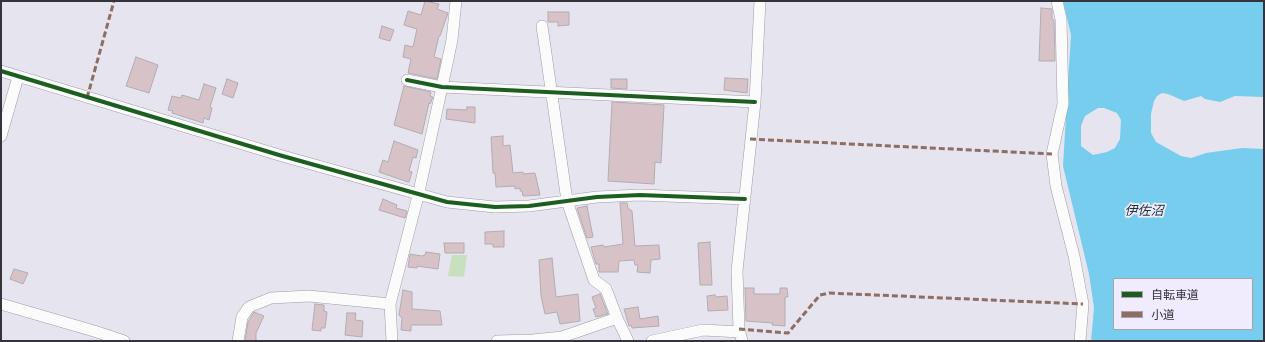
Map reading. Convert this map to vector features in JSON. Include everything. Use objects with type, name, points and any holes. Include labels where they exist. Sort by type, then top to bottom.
[{"type":"street","points":[[392,341],[390,304],[418,196],[442,87],[452,40],[456,1]]},
{"type":"street","points":[[652,341],[703,330],[741,336],[737,271],[755,102],[760,1]]},
{"type":"street","points":[[1057,1],[1061,19],[1063,104],[1052,154],[1056,186],[1074,256],[1083,304],[1080,341]]},
{"type":"street","points":[[542,26],[567,201],[594,280],[606,289],[628,341]]},
{"type":"street","points":[[1,71],[418,196],[459,204],[495,207],[530,206],[597,196],[640,195],[745,200]]},
{"type":"street","points":[[1,136],[18,77]]},
{"type":"street","points":[[407,80],[442,87],[551,91],[755,102]]},
{"type":"street","points":[[238,341],[242,317],[249,307],[272,298],[309,296],[390,304]]},
{"type":"street","points":[[1,304],[94,330],[124,341]]},
{"type":"street","points":[[497,341],[533,340],[562,337],[617,318]]},
{"type":"green space","points":[[452,255],[467,255],[464,277],[448,276]]},
{"type":"water","name":"伊佐沼","points":[[1063,1],[1264,1],[1264,97],[1235,96],[1220,102],[1205,99],[1201,96],[1184,101],[1162,93],[1157,96],[1154,101],[1151,114],[1151,133],[1156,142],[1181,156],[1191,158],[1206,153],[1242,148],[1264,149],[1264,341],[1091,341],[1094,308],[1089,274],[1063,166],[1071,35]],"holes":[[[1098,108],[1104,108],[1117,113],[1121,120],[1120,139],[1115,148],[1107,152],[1093,155],[1081,146],[1081,126],[1085,116]]]},
{"type":"building","points":[[425,1],[439,4],[437,9],[448,13],[439,36],[434,57],[441,59],[437,79],[408,73],[411,59],[403,57],[405,45],[413,47],[417,29],[404,25],[408,11],[421,15]]},
{"type":"building","points":[[1041,8],[1052,9],[1052,19],[1054,20],[1055,61],[1039,61]]},
{"type":"building","points":[[548,12],[569,12],[569,25],[558,26],[558,22],[548,22]]},
{"type":"building","points":[[382,26],[394,30],[390,41],[379,38]]},
{"type":"building","points":[[136,57],[158,65],[149,93],[126,86]]},
{"type":"building","points":[[725,78],[748,79],[747,93],[724,90]]},
{"type":"building","points":[[227,79],[238,83],[233,98],[222,94]]},
{"type":"building","points":[[611,79],[627,79],[627,89],[611,88]]},
{"type":"building","points":[[204,84],[216,88],[210,107],[212,108],[209,120],[204,118],[203,123],[172,113],[173,111],[168,110],[172,96],[181,98],[182,95],[199,100]]},
{"type":"building","points":[[404,86],[431,92],[430,96],[433,97],[430,104],[429,103],[422,134],[394,125]]},
{"type":"building","points":[[612,102],[664,105],[661,163],[655,162],[654,184],[608,181]]},
{"type":"building","points":[[467,107],[475,107],[475,123],[446,119],[447,109],[467,110]]},
{"type":"building","points":[[503,136],[503,146],[510,145],[513,173],[535,173],[540,195],[523,196],[520,188],[515,189],[515,186],[496,187],[495,173],[493,173],[491,137]]},
{"type":"building","points":[[394,141],[418,150],[416,158],[413,157],[409,171],[412,172],[409,182],[379,172],[383,160],[388,162]]},
{"type":"building","points":[[383,199],[397,205],[396,208],[407,211],[405,218],[379,210]]},
{"type":"building","points":[[620,203],[627,203],[628,208],[632,211],[635,246],[659,245],[660,259],[651,260],[650,273],[637,272],[638,265],[635,265],[634,260],[619,261],[618,272],[599,272],[599,264],[596,264],[591,247],[603,245],[604,247],[623,244]]},
{"type":"building","points":[[587,206],[593,237],[587,238],[577,208]]},
{"type":"building","points":[[504,231],[504,247],[493,247],[493,244],[485,244],[485,232]]},
{"type":"building","points":[[710,242],[712,285],[700,285],[698,243]]},
{"type":"building","points":[[444,243],[464,243],[464,253],[445,253]]},
{"type":"building","points":[[426,252],[440,254],[438,269],[417,266],[417,268],[408,267],[410,254],[422,256],[425,255]]},
{"type":"building","points":[[552,258],[556,297],[578,294],[580,321],[560,324],[557,312],[545,314],[541,296],[539,260]]},
{"type":"building","points":[[14,269],[28,273],[23,284],[10,279]]},
{"type":"building","points":[[745,288],[754,288],[754,294],[780,294],[780,288],[787,288],[788,297],[785,297],[785,326],[772,325],[773,323],[746,321]]},
{"type":"building","points":[[403,290],[412,292],[412,309],[440,311],[442,325],[411,325],[411,331],[401,330],[402,318],[399,315]]},
{"type":"building","points":[[600,294],[608,314],[596,317],[593,309],[596,308],[592,297]]},
{"type":"building","points":[[715,295],[716,297],[727,296],[728,310],[708,311],[707,296]]},
{"type":"building","points":[[315,304],[324,305],[324,311],[327,312],[325,328],[321,328],[321,331],[312,330]]},
{"type":"building","points":[[638,307],[640,319],[658,316],[659,326],[632,328],[631,325],[629,326],[624,309]]},
{"type":"building","points":[[254,312],[264,316],[256,333],[256,341],[245,341],[248,322]]},
{"type":"building","points":[[347,313],[356,313],[355,320],[363,321],[362,337],[345,335]]},
{"type":"marked path","points":[[87,98],[114,1]]},
{"type":"marked path","points":[[750,139],[1052,154]]},
{"type":"marked path","points":[[739,329],[788,333],[820,295],[829,293],[1083,304]]},
{"type":"cycle path","points":[[1,71],[279,155],[447,202],[495,207],[529,206],[597,197],[640,195],[745,199]]},
{"type":"cycle path","points":[[407,80],[442,87],[755,102]]}]
